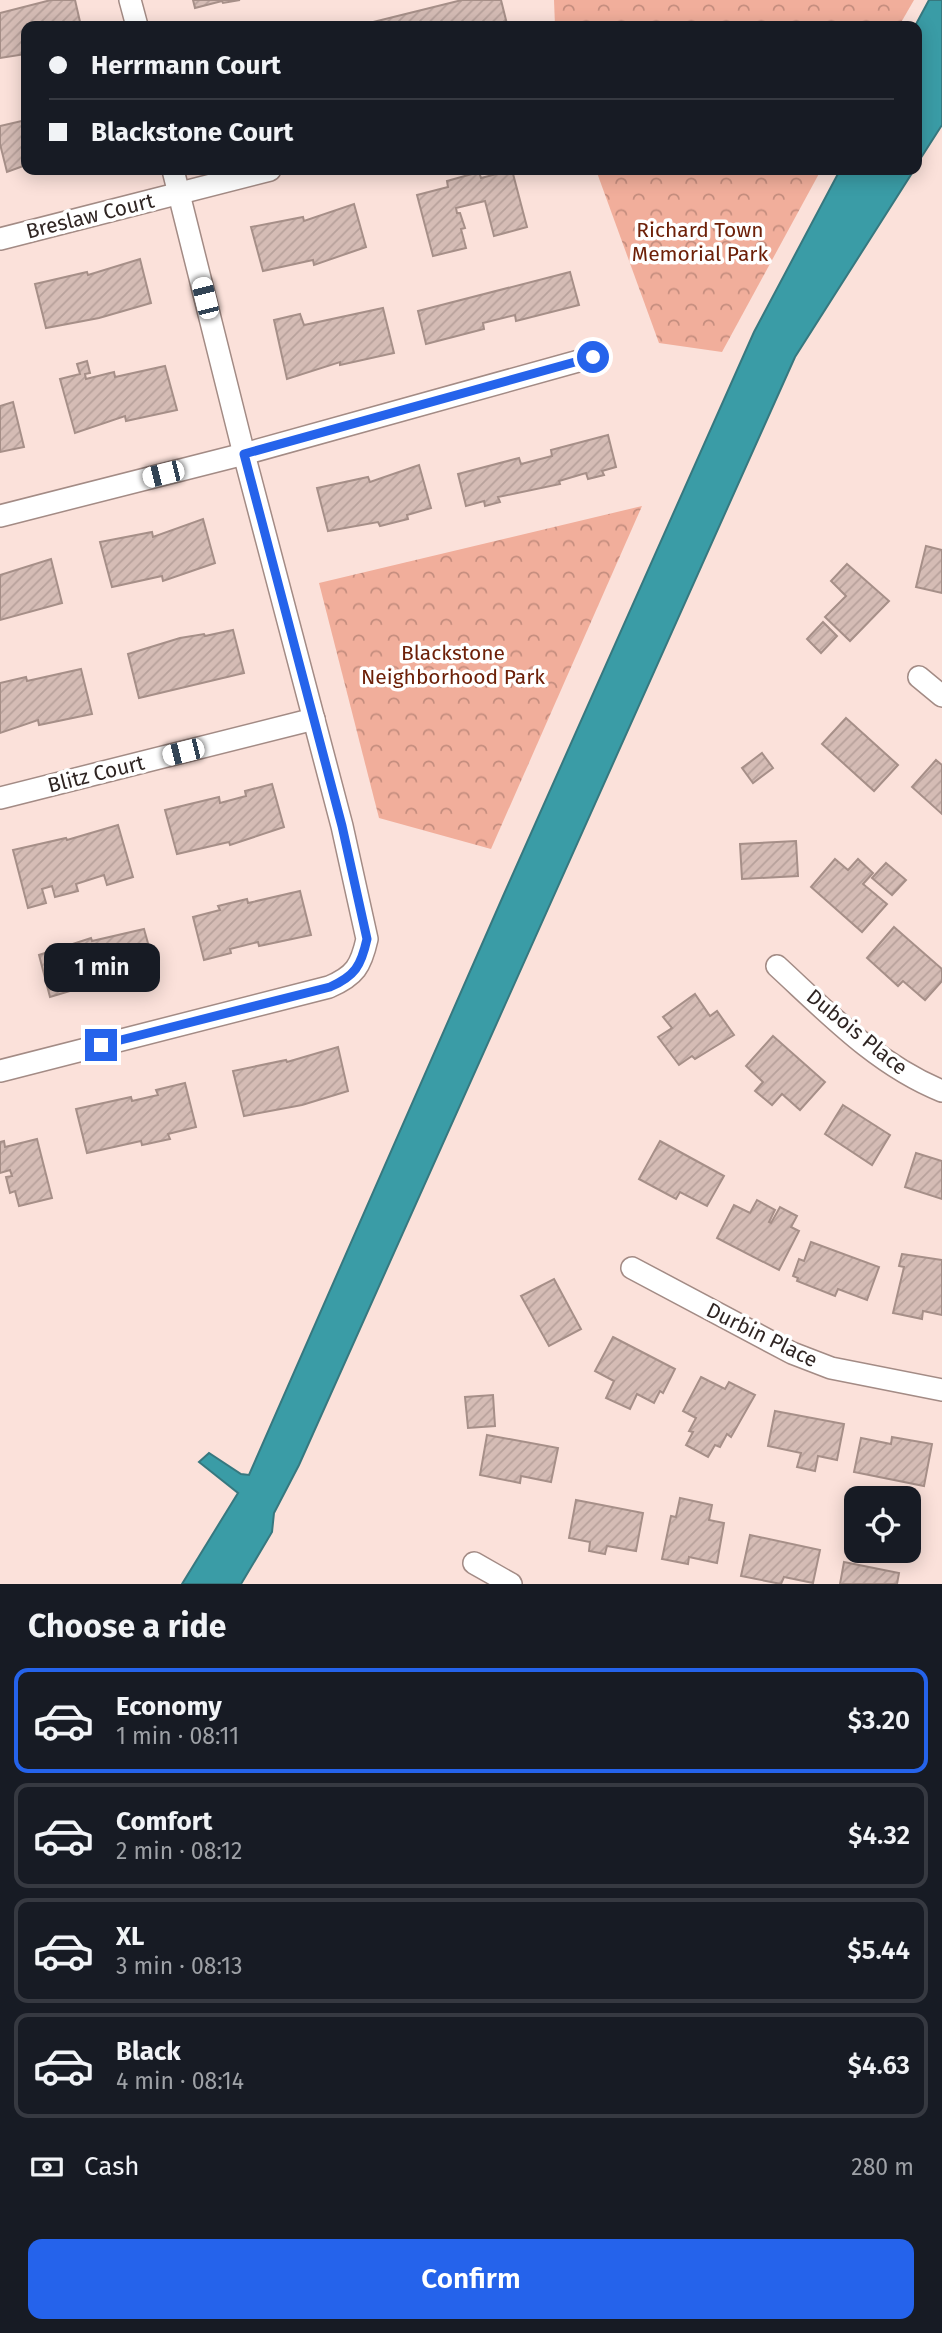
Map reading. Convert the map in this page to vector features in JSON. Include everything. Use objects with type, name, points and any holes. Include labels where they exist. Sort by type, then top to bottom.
[{"type":"street","points":[[130,0],[136,21]]},
{"type":"street","points":[[0,1071],[330,987],[346,980],[356,970],[363,957],[367,939],[342,826],[174,175]]},
{"type":"street","name":"Breslaw Court","points":[[0,239],[251,175]]},
{"type":"street","points":[[0,516],[244,454],[593,357]]},
{"type":"street","points":[[919,677],[942,696]]},
{"type":"street","name":"Blitz Court","points":[[0,798],[314,719]]},
{"type":"street","name":"Dubois Place","points":[[777,965],[848,1031],[886,1061],[942,1091]]},
{"type":"street","name":"Durbin Place","points":[[632,1268],[792,1353],[831,1368],[942,1390]]},
{"type":"street","points":[[474,1563],[511,1584]]},
{"type":"green space","points":[[554,0],[914,0],[902,21],[555,21]]},
{"type":"green space","name":"Richard Town Memorial Park","points":[[598,175],[818,175],[722,352],[659,343]]},
{"type":"green space","name":"Blackstone Neighborhood Park","points":[[642,506],[491,849],[379,818],[319,583]]},
{"type":"water","points":[[929,0],[942,0],[942,125],[922,156],[922,21],[918,21]]},
{"type":"water","points":[[837,175],[911,175],[795,357],[299,1465],[274,1513],[272,1532],[241,1584],[182,1584],[238,1493],[199,1462],[209,1453],[241,1474],[249,1475],[754,332]]},
{"type":"building","points":[[51,0],[75,0],[80,21],[21,21],[21,55],[0,58],[0,13]]},
{"type":"building","points":[[193,0],[240,0],[222,1],[195,8]]},
{"type":"building","points":[[462,0],[501,0],[506,21],[377,21]]},
{"type":"building","points":[[21,121],[21,167],[7,172],[0,144],[0,126]]},
{"type":"building","points":[[468,175],[480,175],[481,178],[513,175],[527,227],[494,236],[485,201],[456,208],[465,228],[461,229],[466,248],[433,256],[417,195],[448,187],[447,181]]},
{"type":"building","points":[[354,204],[366,247],[314,265],[313,260],[263,271],[251,227],[303,217],[304,221]]},
{"type":"building","points":[[140,259],[151,303],[99,318],[46,328],[35,284],[87,272],[88,275]]},
{"type":"building","points":[[570,272],[579,305],[516,321],[515,315],[483,323],[484,329],[426,344],[418,311]]},
{"type":"building","points":[[383,308],[394,353],[340,365],[340,362],[287,379],[274,320],[300,314],[304,325]]},
{"type":"building","points":[[87,361],[90,373],[85,374],[86,379],[114,372],[115,377],[165,366],[177,410],[126,421],[125,416],[75,433],[60,379],[80,374],[77,364]]},
{"type":"building","points":[[13,402],[24,447],[0,452],[0,406]]},
{"type":"building","points":[[608,435],[616,467],[602,471],[604,475],[588,479],[586,473],[559,481],[560,484],[498,497],[500,502],[485,506],[484,501],[466,506],[458,474],[519,458],[521,464],[552,456],[551,450]]},
{"type":"building","points":[[419,465],[431,508],[407,515],[408,519],[380,526],[378,522],[328,531],[317,488],[368,477],[370,482]]},
{"type":"building","points":[[203,519],[215,563],[163,581],[162,576],[112,587],[100,542],[152,532],[153,537]]},
{"type":"building","points":[[926,546],[942,550],[942,593],[916,587]]},
{"type":"building","points":[[51,559],[62,603],[0,620],[0,575]]},
{"type":"building","points":[[847,564],[889,601],[850,641],[825,617],[846,596],[831,581]]},
{"type":"building","points":[[823,622],[837,636],[821,653],[807,639]]},
{"type":"building","points":[[233,630],[244,673],[139,698],[128,654],[180,638]]},
{"type":"building","points":[[81,669],[92,714],[39,725],[38,720],[0,733],[0,683],[26,677],[27,681]]},
{"type":"building","points":[[846,718],[898,765],[874,791],[822,744]]},
{"type":"building","points":[[762,753],[773,768],[753,783],[742,768]]},
{"type":"building","points":[[936,760],[942,765],[942,814],[912,787]]},
{"type":"building","points":[[272,784],[284,827],[230,845],[229,842],[177,854],[165,810],[219,797],[220,803],[246,796],[245,791]]},
{"type":"building","points":[[118,825],[133,877],[107,885],[104,875],[76,884],[78,891],[55,897],[52,886],[42,889],[46,903],[28,908],[13,850],[66,838],[67,840]]},
{"type":"building","points":[[796,841],[798,876],[742,879],[740,844]]},
{"type":"building","points":[[835,859],[848,870],[858,859],[873,873],[863,884],[887,904],[862,932],[811,887]]},
{"type":"building","points":[[886,863],[906,880],[892,895],[872,878]]},
{"type":"building","points":[[300,891],[311,935],[259,946],[258,942],[230,949],[231,953],[204,960],[193,917],[220,910],[218,906],[247,899],[248,903]]},
{"type":"building","points":[[894,927],[942,969],[942,981],[925,1000],[903,981],[898,986],[867,958]]},
{"type":"building","points":[[144,929],[156,972],[128,980],[103,981],[50,997],[39,955],[91,938],[92,941]]},
{"type":"building","points":[[695,994],[710,1016],[717,1011],[734,1035],[695,1059],[692,1056],[679,1065],[658,1037],[672,1028],[663,1017]]},
{"type":"building","points":[[773,1036],[825,1082],[800,1110],[782,1094],[772,1105],[755,1091],[763,1082],[746,1066]]},
{"type":"building","points":[[338,1047],[348,1091],[302,1105],[244,1116],[233,1071],[286,1060],[287,1062]]},
{"type":"building","points":[[185,1083],[196,1127],[168,1134],[170,1139],[142,1145],[141,1141],[87,1153],[76,1109],[131,1097],[132,1101],[158,1095],[156,1090]]},
{"type":"building","points":[[843,1105],[890,1135],[872,1165],[825,1134]]},
{"type":"building","points":[[37,1139],[52,1198],[19,1206],[15,1191],[10,1193],[6,1177],[12,1176],[10,1170],[0,1173],[0,1142],[4,1141],[5,1147]]},
{"type":"building","points":[[660,1141],[724,1176],[707,1206],[680,1192],[676,1199],[639,1179]]},
{"type":"building","points":[[916,1153],[942,1161],[942,1199],[905,1187]]},
{"type":"building","points":[[757,1200],[775,1210],[769,1222],[771,1223],[780,1207],[797,1216],[791,1227],[799,1231],[779,1270],[717,1238],[734,1205],[750,1213]]},
{"type":"building","points":[[811,1242],[879,1267],[867,1300],[838,1289],[835,1296],[797,1281],[798,1278],[793,1276],[799,1259],[804,1261]]},
{"type":"building","points":[[902,1254],[942,1260],[942,1315],[923,1311],[922,1319],[893,1313],[904,1267],[899,1266]]},
{"type":"building","points":[[554,1279],[581,1329],[549,1346],[521,1296]]},
{"type":"building","points":[[613,1337],[675,1369],[663,1393],[660,1391],[654,1403],[637,1394],[630,1409],[606,1398],[614,1381],[595,1371]]},
{"type":"building","points":[[701,1377],[725,1389],[729,1382],[755,1395],[731,1437],[727,1434],[720,1447],[715,1445],[708,1457],[686,1445],[696,1418],[683,1411]]},
{"type":"building","points":[[493,1395],[495,1426],[468,1428],[465,1397]]},
{"type":"building","points":[[775,1411],[844,1424],[837,1460],[818,1456],[815,1471],[797,1467],[801,1453],[768,1446]]},
{"type":"building","points":[[487,1435],[558,1448],[551,1482],[521,1476],[520,1483],[480,1475]]},
{"type":"building","points":[[892,1437],[932,1444],[924,1486],[854,1472],[861,1438],[891,1444]]},
{"type":"building","points":[[680,1498],[712,1505],[709,1520],[724,1523],[717,1563],[689,1557],[688,1564],[662,1559],[671,1516],[676,1517]]},
{"type":"building","points":[[576,1500],[643,1513],[636,1551],[607,1546],[605,1554],[589,1551],[590,1542],[569,1538]]},
{"type":"building","points":[[750,1535],[820,1550],[813,1583],[784,1577],[781,1584],[741,1576]]},
{"type":"building","points":[[844,1562],[899,1573],[897,1584],[840,1584]]},
{"type":"route","points":[[101,1045],[330,987],[346,980],[363,957],[367,939],[342,826],[244,454],[593,357]]}]
